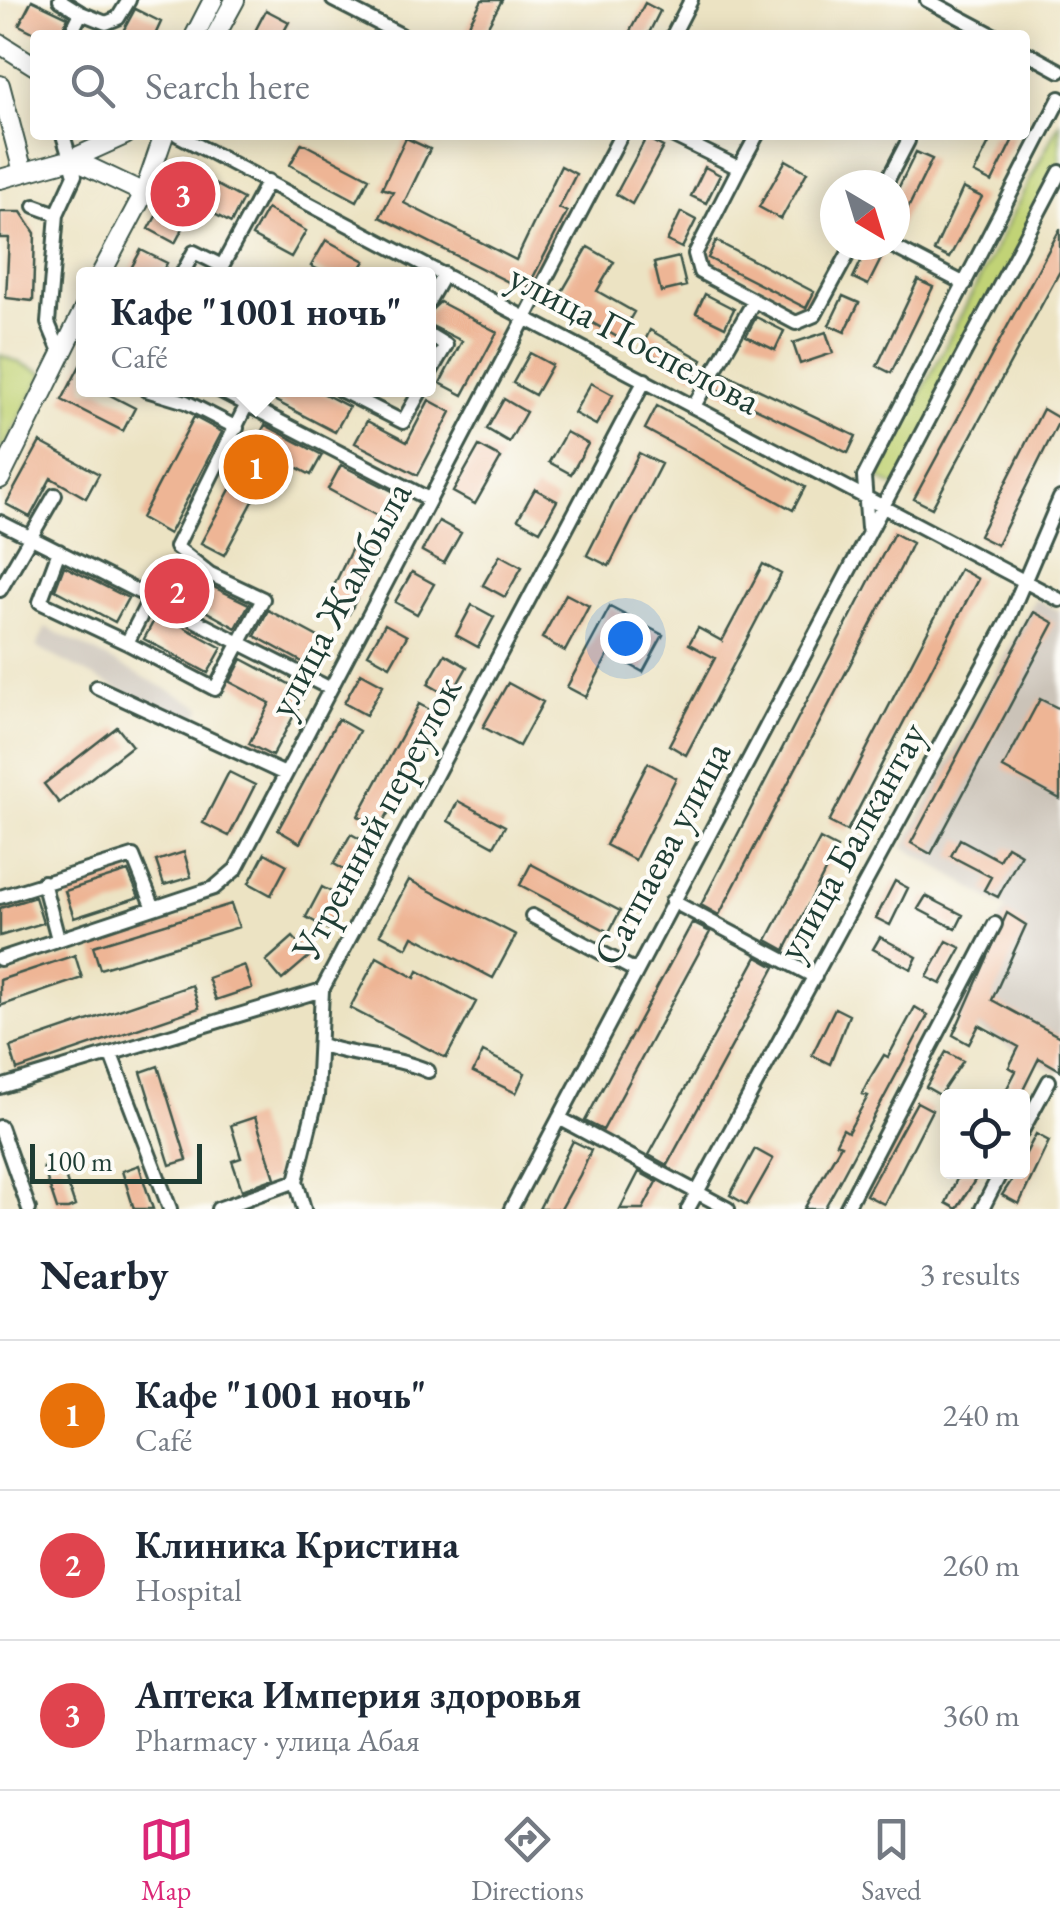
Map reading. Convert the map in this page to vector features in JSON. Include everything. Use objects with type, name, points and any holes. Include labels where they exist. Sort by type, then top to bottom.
[{"type":"main road","points":[[197,30],[213,0]]},
{"type":"main road","points":[[219,30],[235,0]]},
{"type":"main road","points":[[0,44],[30,63]]},
{"type":"main road","points":[[0,85],[23,172]]},
{"type":"main road","points":[[0,179],[72,159],[114,140]]},
{"type":"main road","points":[[105,267],[144,194],[162,140]]},
{"type":"main road","points":[[72,159],[144,194]]},
{"type":"main road","points":[[0,478],[76,325]]},
{"type":"street","points":[[60,0],[106,24],[118,18],[129,0]]},
{"type":"street","points":[[333,0],[391,30]]},
{"type":"street","points":[[676,30],[691,0]]},
{"type":"street","points":[[927,0],[984,30]]},
{"type":"street","points":[[72,30],[80,13]]},
{"type":"street","points":[[1030,55],[1060,71]]},
{"type":"street","points":[[868,528],[864,477],[1060,98]]},
{"type":"street","points":[[61,354],[48,323],[57,214],[73,182],[72,159],[65,140]]},
{"type":"street","name":"улица Поспелова","points":[[188,140],[431,267]]},
{"type":"street","name":"улица Жамбыла","points":[[0,958],[214,888],[236,869],[617,140]]},
{"type":"street","points":[[682,140],[739,168]]},
{"type":"street","points":[[754,140],[695,254],[700,272],[796,323],[814,315],[845,260]]},
{"type":"street","points":[[893,170],[908,140]]},
{"type":"street","name":"Сатпаева улица","points":[[512,1209],[868,528],[883,507],[1060,172]]},
{"type":"street","points":[[186,267],[194,252],[222,266],[268,182]]},
{"type":"street","points":[[35,206],[57,214]]},
{"type":"street","points":[[910,255],[965,284]]},
{"type":"street","name":"улица Поспелова","points":[[436,270],[1060,600]]},
{"type":"street","points":[[436,288],[444,274]]},
{"type":"street","points":[[694,406],[754,302]]},
{"type":"street","points":[[436,339],[446,345],[436,362]]},
{"type":"street","name":"Утренний переулок","points":[[0,1087],[322,990],[646,380]]},
{"type":"street","points":[[169,397],[237,428]]},
{"type":"street","points":[[233,397],[428,498]]},
{"type":"street","points":[[354,397],[403,422],[417,397]]},
{"type":"street","points":[[59,551],[40,602],[210,689],[219,684],[263,599],[210,574],[176,547],[247,404]]},
{"type":"street","points":[[0,590],[55,495]]},
{"type":"street","name":"улица Балкантау","points":[[688,1209],[1007,622],[1060,498]]},
{"type":"street","points":[[0,522],[329,688]]},
{"type":"street","points":[[127,644],[150,598]]},
{"type":"street","points":[[97,687],[284,774]]},
{"type":"street","points":[[0,897],[134,856],[154,908]]},
{"type":"street","points":[[43,882],[58,940]]},
{"type":"street","points":[[672,901],[814,977]]},
{"type":"street","points":[[532,916],[636,971]]},
{"type":"street","points":[[846,1209],[995,924]]},
{"type":"street","points":[[304,1209],[296,1181],[317,1096],[322,990]]},
{"type":"street","points":[[322,1045],[352,1055],[391,1056],[428,1070]]},
{"type":"street","points":[[112,1056],[170,1209]]},
{"type":"street","points":[[1030,1116],[1049,1081]]},
{"type":"street","points":[[559,1118],[728,1209]]},
{"type":"street","points":[[0,1127],[29,1209]]},
{"type":"street","points":[[982,1209],[997,1179]]},
{"type":"street","points":[[218,1209],[296,1181]]},
{"type":"shaded area","points":[[1035,599],[1060,611],[1060,1074],[950,1014],[1006,909],[904,847]]},
{"type":"shaded area","points":[[46,627],[202,707],[192,727],[36,647]]},
{"type":"green space","points":[[1060,121],[1060,170],[898,488],[878,478]]},
{"type":"green space","points":[[0,355],[44,373],[0,456]]},
{"type":"building","points":[[32,0],[68,17],[62,30],[30,30],[19,25]]},
{"type":"building","points":[[482,0],[502,0],[486,30],[466,30]]},
{"type":"building","points":[[645,3],[660,11],[650,30],[631,30]]},
{"type":"building","points":[[135,9],[161,22],[157,30],[124,30]]},
{"type":"building","points":[[266,10],[289,22],[285,30],[256,30]]},
{"type":"building","points":[[405,140],[430,149],[404,203],[516,260],[561,166],[576,174],[559,208],[567,212],[526,291],[380,217],[393,192],[382,188]]},
{"type":"building","points":[[645,140],[663,147],[632,204],[616,194]]},
{"type":"building","points":[[990,140],[1013,140],[992,182],[974,173]]},
{"type":"building","points":[[302,143],[369,178],[357,201],[290,165]]},
{"type":"building","points":[[916,152],[932,159],[910,204],[910,170]]},
{"type":"building","points":[[786,160],[807,172],[781,219],[759,207]]},
{"type":"building","points":[[183,167],[243,199],[231,223],[196,204],[175,243],[149,229]]},
{"type":"building","points":[[705,167],[720,175],[706,203],[691,196]]},
{"type":"building","points":[[963,188],[982,197],[949,258],[934,251]]},
{"type":"building","points":[[267,209],[306,231],[291,257],[252,236]]},
{"type":"building","points":[[0,212],[21,212],[35,233],[33,301],[6,298],[9,238],[0,238]]},
{"type":"building","points":[[681,212],[696,220],[682,248],[667,241]]},
{"type":"building","points":[[1060,229],[1060,271],[932,508],[914,499]]},
{"type":"building","points":[[326,240],[365,261],[361,267],[311,266]]},
{"type":"building","points":[[716,241],[814,292],[806,308],[708,258]]},
{"type":"building","points":[[588,247],[614,262],[597,291],[634,312],[619,338],[556,302]]},
{"type":"building","points":[[141,250],[167,263],[165,267],[132,267]]},
{"type":"building","points":[[679,257],[686,286],[661,292],[654,263]]},
{"type":"building","points":[[862,260],[880,260],[868,285],[853,278]]},
{"type":"building","points":[[918,280],[933,287],[891,373],[877,366]]},
{"type":"building","points":[[705,294],[734,309],[725,327],[696,313]]},
{"type":"building","points":[[843,296],[859,303],[845,332],[829,325]]},
{"type":"building","points":[[440,302],[497,332],[463,395],[440,383],[462,341],[436,328],[436,306]]},
{"type":"building","points":[[756,317],[784,331],[775,350],[746,336]]},
{"type":"building","points":[[650,330],[702,360],[694,376],[641,349]]},
{"type":"building","points":[[826,332],[833,353],[800,364],[793,343]]},
{"type":"building","points":[[530,353],[552,365],[535,395],[513,383]]},
{"type":"building","points":[[76,373],[76,397],[114,397],[135,408],[123,431],[62,400]]},
{"type":"building","points":[[724,373],[856,436],[848,453],[716,389]]},
{"type":"building","points":[[591,383],[613,395],[596,425],[574,413]]},
{"type":"building","points":[[330,397],[349,407],[335,432],[270,398]]},
{"type":"building","points":[[504,399],[526,412],[509,442],[487,429]]},
{"type":"building","points":[[429,400],[451,412],[418,475],[355,443],[367,421],[407,442]]},
{"type":"building","points":[[657,406],[805,487],[793,510],[645,429]]},
{"type":"building","points":[[1043,409],[1060,419],[997,545],[979,536]]},
{"type":"building","points":[[194,417],[222,432],[169,534],[141,518]]},
{"type":"building","points":[[265,425],[322,455],[311,475],[277,457],[224,555],[201,543]]},
{"type":"building","points":[[566,432],[588,444],[571,474],[549,462]]},
{"type":"building","points":[[40,442],[99,474],[86,498],[51,478],[30,517],[6,504]]},
{"type":"building","points":[[479,446],[501,458],[475,504],[453,492]]},
{"type":"building","points":[[639,453],[661,464],[609,566],[587,555]]},
{"type":"building","points":[[341,465],[406,498],[392,524],[328,489]]},
{"type":"building","points":[[535,489],[557,501],[540,531],[518,519]]},
{"type":"building","points":[[439,521],[461,533],[444,563],[422,551]]},
{"type":"building","points":[[894,533],[912,543],[719,915],[701,905]]},
{"type":"building","points":[[355,542],[379,554],[349,614],[326,602]]},
{"type":"building","points":[[500,555],[522,567],[505,597],[483,585]]},
{"type":"building","points":[[763,564],[781,574],[686,755],[669,745],[715,658],[689,644],[698,628],[722,641]]},
{"type":"building","points":[[64,566],[128,598],[115,622],[55,590]]},
{"type":"building","points":[[186,568],[205,583],[249,604],[236,628],[173,593]]},
{"type":"building","points":[[960,569],[978,579],[847,831],[829,822]]},
{"type":"building","points":[[412,572],[434,584],[417,614],[395,602]]},
{"type":"building","points":[[566,594],[589,606],[565,651],[542,638]]},
{"type":"building","points":[[472,605],[494,617],[478,647],[456,635]]},
{"type":"building","points":[[610,607],[663,635],[643,672],[609,653],[586,697],[567,687]]},
{"type":"building","points":[[268,610],[331,644],[317,670],[255,636]]},
{"type":"building","points":[[1034,612],[1054,623],[931,854],[911,843]]},
{"type":"building","points":[[158,613],[222,648],[208,673],[144,639]]},
{"type":"building","points":[[385,624],[407,636],[390,666],[368,654]]},
{"type":"building","points":[[445,654],[467,667],[450,697],[428,684]]},
{"type":"building","points":[[242,659],[306,693],[272,756],[249,744],[270,703],[230,682]]},
{"type":"building","points":[[361,673],[383,685],[366,715],[344,703]]},
{"type":"building","points":[[508,683],[543,702],[519,746],[483,727]]},
{"type":"building","points":[[1040,699],[1060,709],[1060,799],[1003,768]]},
{"type":"building","points":[[419,704],[441,716],[380,828],[358,816]]},
{"type":"building","points":[[338,719],[359,731],[300,843],[278,830]]},
{"type":"building","points":[[117,727],[132,746],[59,803],[44,784]]},
{"type":"building","points":[[648,763],[676,778],[635,860],[606,845]]},
{"type":"building","points":[[229,772],[255,785],[229,836],[203,823]]},
{"type":"building","points":[[458,801],[505,826],[494,846],[448,821]]},
{"type":"building","points":[[351,834],[373,846],[356,876],[334,864]]},
{"type":"building","points":[[820,839],[837,848],[785,950],[767,940]]},
{"type":"building","points":[[960,839],[999,860],[1007,846],[1021,854],[998,897],[984,890],[991,877],[951,856]]},
{"type":"building","points":[[184,852],[191,877],[164,885],[156,861]]},
{"type":"building","points":[[265,853],[287,865],[271,895],[249,883]]},
{"type":"building","points":[[531,864],[620,911],[609,932],[520,885]]},
{"type":"building","points":[[128,871],[139,897],[74,918],[65,891]]},
{"type":"building","points":[[409,880],[516,935],[493,978],[413,936],[407,948],[380,934]]},
{"type":"building","points":[[895,881],[908,888],[890,925],[876,918]]},
{"type":"building","points":[[322,887],[344,899],[328,929],[306,917]]},
{"type":"building","points":[[926,896],[963,915],[956,929],[918,909]]},
{"type":"building","points":[[35,897],[43,923],[0,936],[0,908]]},
{"type":"building","points":[[231,904],[239,927],[100,969],[93,946]]},
{"type":"building","points":[[1007,913],[1026,925],[992,1000],[1060,1037],[1060,1070],[1039,1058],[1024,1089],[1007,1089],[1016,1071],[1009,1067],[1019,1047],[979,1025],[969,1044],[953,1035]]},
{"type":"building","points":[[692,923],[710,932],[603,1130],[585,1121]]},
{"type":"building","points":[[293,937],[310,956],[282,980],[266,961]]},
{"type":"building","points":[[880,937],[917,957],[911,969],[873,949]]},
{"type":"building","points":[[947,941],[961,948],[941,984],[927,977]]},
{"type":"building","points":[[75,955],[82,978],[0,1006],[0,980]]},
{"type":"building","points":[[377,957],[415,978],[418,971],[476,1002],[446,1058],[350,1008]]},
{"type":"building","points":[[757,957],[775,967],[667,1165],[649,1155]]},
{"type":"building","points":[[244,965],[252,988],[216,1000],[208,978]]},
{"type":"building","points":[[192,985],[199,1008],[17,1070],[10,1047]]},
{"type":"building","points":[[915,1007],[928,1015],[839,1182],[824,1209],[804,1209],[841,1145],[836,1143],[843,1129],[848,1132],[868,1096],[862,1094],[870,1078],[884,1055],[888,1057]]},
{"type":"building","points":[[835,1008],[849,1015],[830,1064],[812,1055]]},
{"type":"building","points":[[483,1052],[525,1073],[516,1093],[473,1072]]},
{"type":"building","points":[[946,1052],[963,1061],[944,1089],[940,1089],[940,1095],[926,1087]]},
{"type":"building","points":[[158,1066],[187,1160],[170,1165],[141,1072]]},
{"type":"building","points":[[917,1102],[932,1110],[884,1204],[866,1195]]},
{"type":"building","points":[[255,1117],[275,1178],[242,1190],[232,1161],[241,1158],[231,1125]]},
{"type":"building","points":[[1036,1134],[1049,1141],[1019,1204],[1002,1195],[1012,1179],[1030,1179],[1030,1146]]},
{"type":"building","points":[[573,1141],[591,1150],[580,1175],[561,1209],[539,1209]]},
{"type":"building","points":[[755,1149],[773,1159],[747,1205],[730,1195]]},
{"type":"building","points":[[60,1161],[75,1206],[68,1209],[57,1209],[43,1167]]},
{"type":"building","points":[[139,1165],[153,1209],[134,1209],[122,1171]]},
{"type":"building","points":[[639,1172],[657,1182],[643,1209],[620,1209]]},
{"type":"building","points":[[957,1179],[976,1179],[957,1209],[946,1203]]},
{"type":"place","name":"Аптека Империя здоровья","points":[[183,194]]},
{"type":"place","name":"Кафе \"1001 ночь\"","points":[[256,467]]},
{"type":"place","name":"Клиника Кристина","points":[[177,591]]}]
